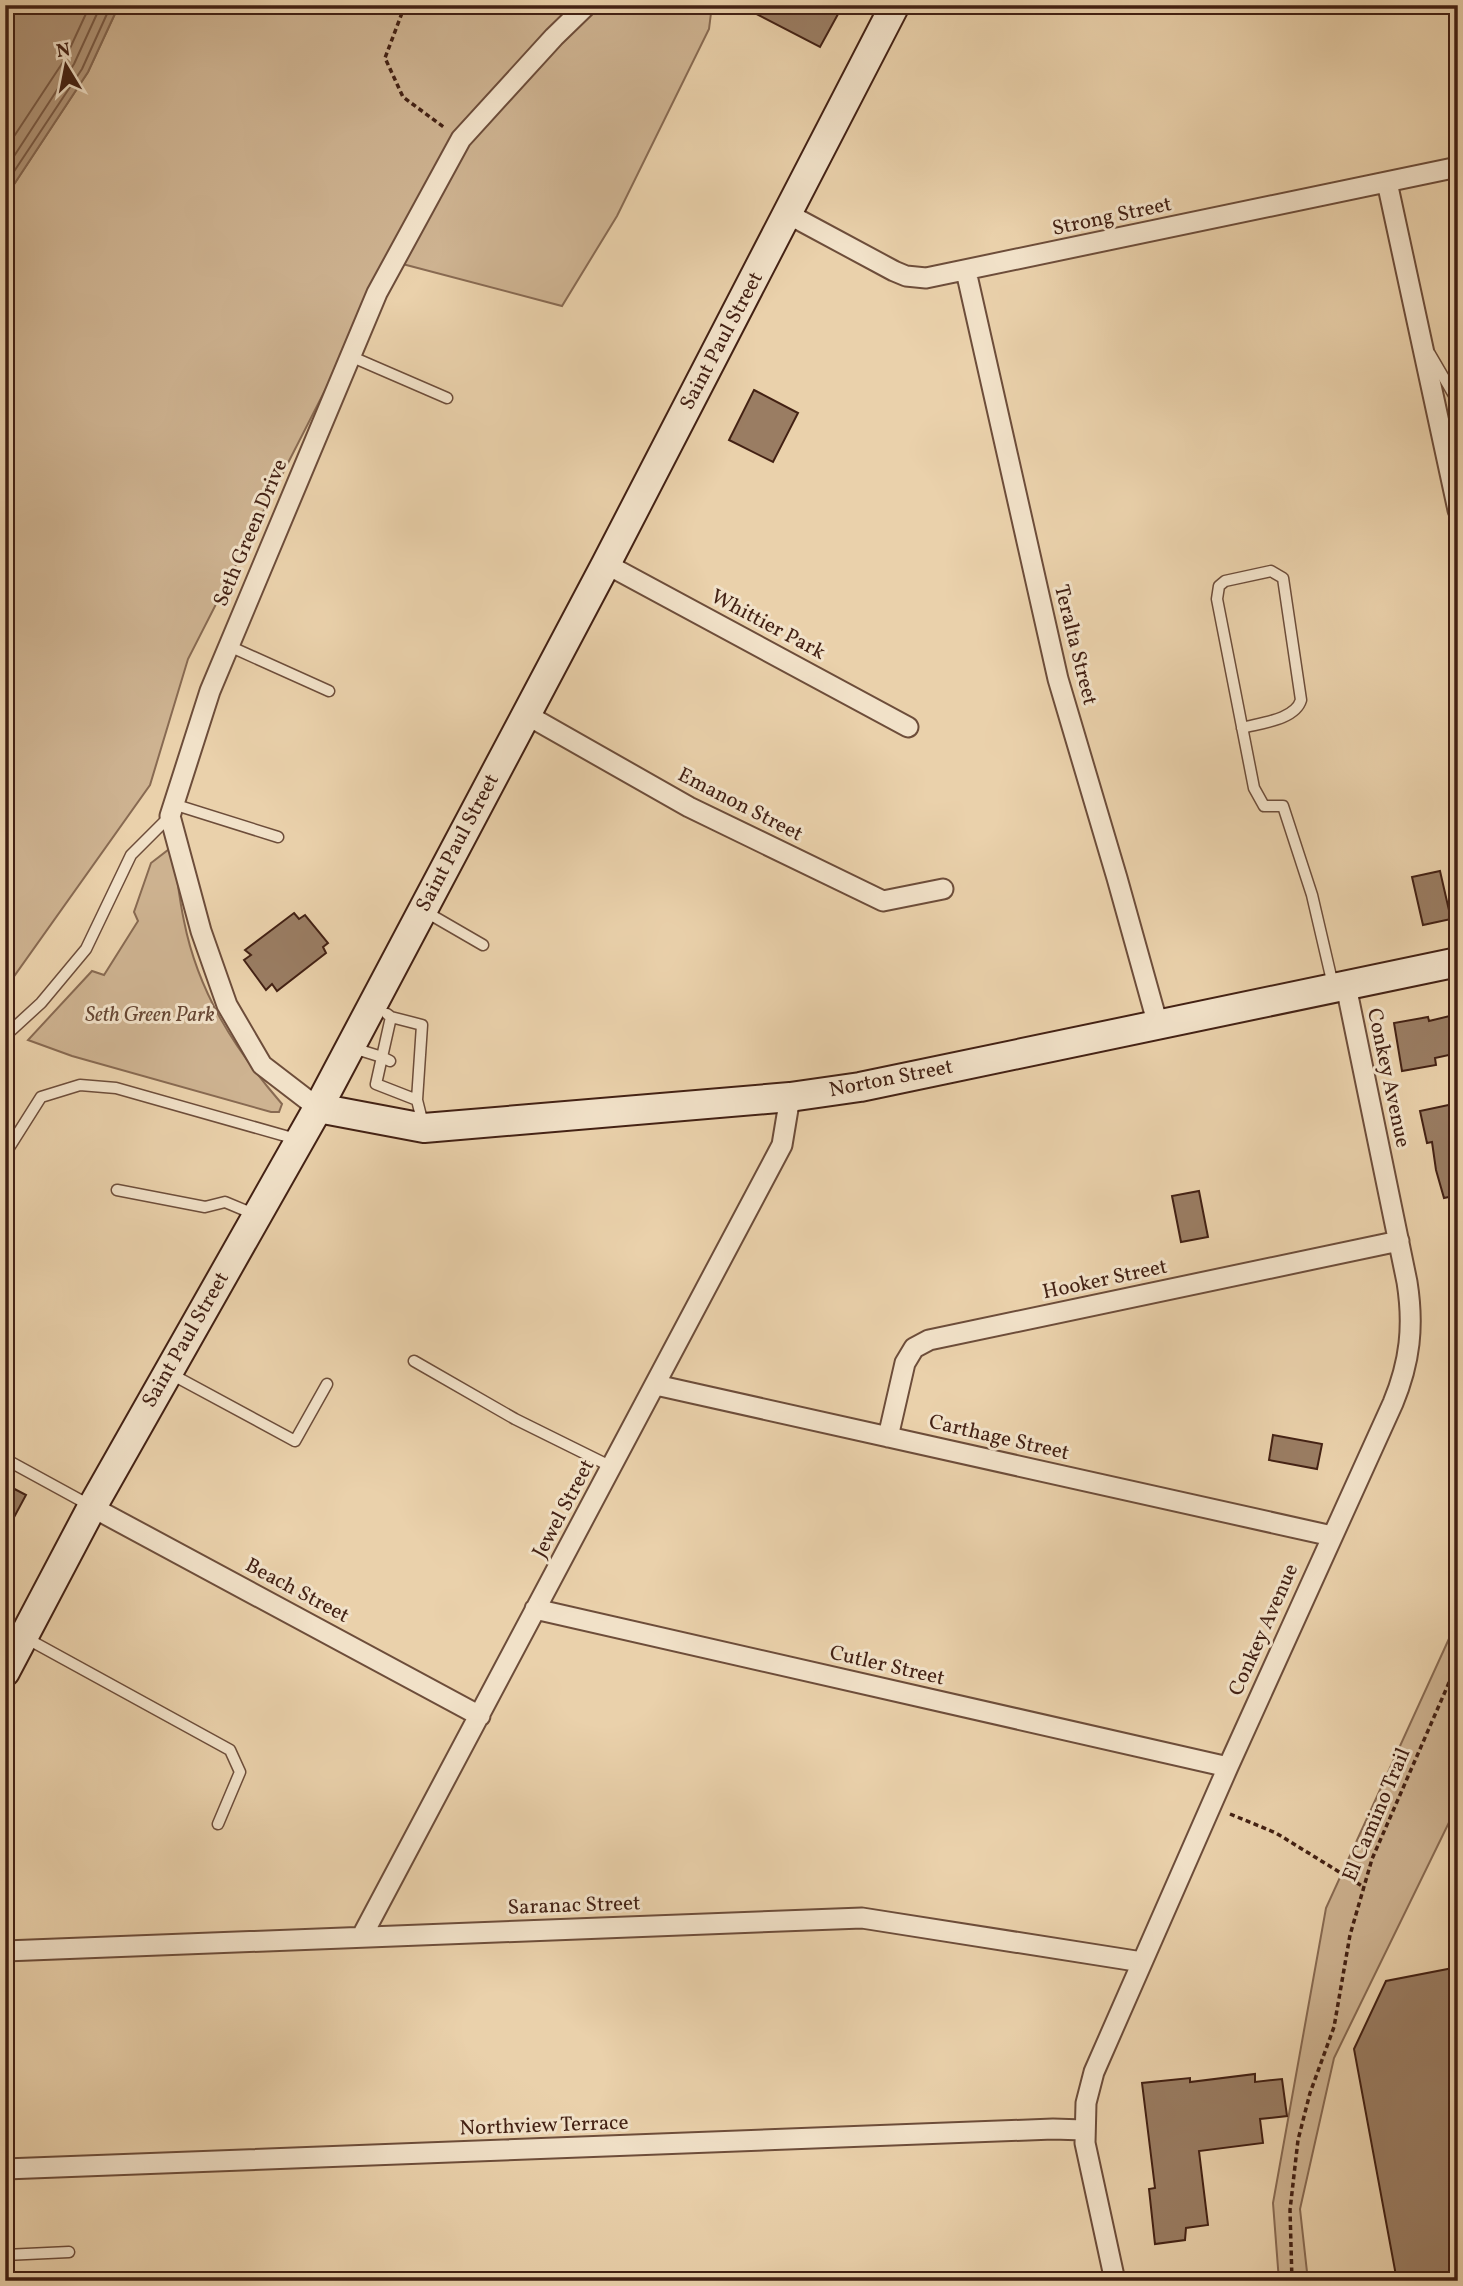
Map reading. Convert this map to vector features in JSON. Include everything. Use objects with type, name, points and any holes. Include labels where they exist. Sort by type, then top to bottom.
[{"type":"main road","name":"Saint Paul Street","points":[[5,1672],[92,1507],[318,1108],[349,1047],[386,1020],[422,910],[606,564],[895,5]]},
{"type":"main road","name":"Norton Street","points":[[318,1108],[424,1128],[790,1097],[860,1087],[1458,962]]},
{"type":"street","name":"Seth Green Drive","points":[[172,810],[210,691],[377,293],[461,139],[554,37],[587,5]]},
{"type":"street","name":"Strong Street","points":[[788,214],[906,276],[926,278],[1458,167]]},
{"type":"street","points":[[1387,182],[1458,510]]},
{"type":"street","name":"Teralta Street","points":[[966,271],[1058,679],[1158,1025]]},
{"type":"street","name":"Whittier Park","points":[[606,564],[908,727]]},
{"type":"street","name":"Emanon Street","points":[[527,715],[689,807],[883,901],[943,889]]},
{"type":"street","points":[[172,810],[201,931],[227,1005],[262,1065],[318,1108]]},
{"type":"street","name":"Conkey Avenue","points":[[1115,2281],[1087,2156],[1084,2130],[1086,2103],[1094,2072],[1210,1807],[1393,1404],[1409,1355],[1410,1303],[1399,1241],[1340,987]]},
{"type":"street","name":"Jewel Street","points":[[362,1937],[782,1145],[790,1097]]},
{"type":"street","name":"Hooker Street","points":[[888,1437],[905,1363],[914,1348],[929,1340],[1399,1241]]},
{"type":"street","name":"Carthage Street","points":[[656,1385],[1332,1536]]},
{"type":"street","name":"Beach Street","points":[[92,1507],[480,1716]]},
{"type":"street","name":"Cutler Street","points":[[535,1609],[1228,1767]]},
{"type":"street","name":"Saranac Street","points":[[5,1951],[862,1918],[1142,1962]]},
{"type":"street","name":"Northview Terrace","points":[[5,2169],[1084,2130]]},
{"type":"lane","points":[[1421,338],[1458,402]]},
{"type":"lane","points":[[350,356],[447,398]]},
{"type":"lane","points":[[1242,728],[1288,715],[1299,708],[1301,701],[1283,578],[1271,571],[1225,581],[1219,586],[1217,599],[1242,728],[1254,788],[1264,806],[1283,806],[1340,987]]},
{"type":"lane","points":[[229,646],[329,691]]},
{"type":"lane","points":[[5,1036],[41,1003],[86,949],[131,855],[172,810],[278,836]]},
{"type":"lane","points":[[422,910],[483,945]]},
{"type":"lane","points":[[417,1100],[376,1084],[386,1059],[386,1020],[422,1025],[415,1074],[417,1100],[424,1128]]},
{"type":"lane","points":[[349,1047],[386,1059]]},
{"type":"lane","points":[[5,1154],[41,1097],[80,1085],[116,1088],[299,1140]]},
{"type":"lane","points":[[117,1190],[205,1207],[225,1202],[257,1215]]},
{"type":"lane","points":[[414,1361],[515,1419],[612,1467]]},
{"type":"lane","points":[[168,1373],[295,1441],[327,1384]]},
{"type":"lane","points":[[5,1459],[92,1507]]},
{"type":"lane","points":[[23,1637],[230,1750],[240,1772],[218,1824]]},
{"type":"lane","points":[[5,2255],[69,2252]]},
{"type":"path","points":[[405,5],[385,58],[403,97],[461,139]]},
{"type":"path","name":"El Camino Trail","points":[[1292,2281],[1290,2210],[1298,2140],[1310,2092],[1334,2027],[1350,1935],[1362,1886],[1458,1662]]},
{"type":"path","points":[[1210,1807],[1276,1832],[1362,1886]]},
{"type":"green space","points":[[119,5],[712,5],[709,29],[617,216],[562,306],[391,261],[188,659],[150,785],[5,989],[5,198],[88,72]]},
{"type":"green space","name":"Seth Green Park","points":[[168,850],[173,852],[190,947],[209,996],[234,1041],[282,1104],[279,1112],[72,1056],[28,1040],[92,971],[104,975],[138,921],[134,912],[151,863]]},
{"type":"green space","points":[[1458,1619],[1458,1804],[1334,2058],[1300,2209],[1308,2281],[1279,2281],[1273,2203],[1326,1908]]},
{"type":"water","points":[[5,5],[119,5],[88,72],[5,198]]},
{"type":"building","points":[[739,5],[843,5],[820,47]]},
{"type":"building","points":[[754,390],[798,413],[773,462],[729,440]]},
{"type":"building","points":[[1440,871],[1451,919],[1423,925],[1412,877]]},
{"type":"building","points":[[294,913],[299,919],[305,915],[328,943],[323,947],[326,953],[277,991],[272,984],[266,990],[244,960],[251,955],[245,950]]},
{"type":"building","points":[[1458,1014],[1458,1053],[1435,1058],[1436,1065],[1402,1071],[1394,1023],[1428,1017],[1429,1021]]},
{"type":"building","points":[[1458,1103],[1458,1195],[1444,1198],[1432,1142],[1427,1143],[1420,1111]]},
{"type":"building","points":[[1199,1191],[1208,1237],[1181,1242],[1172,1196]]},
{"type":"building","points":[[1273,1435],[1322,1444],[1317,1469],[1269,1460]]},
{"type":"building","points":[[5,1484],[26,1495],[5,1534]]},
{"type":"building","points":[[1458,1967],[1458,2281],[1397,2281],[1354,2049],[1386,1981]]},
{"type":"building","points":[[1255,2074],[1255,2082],[1282,2079],[1287,2116],[1260,2119],[1263,2143],[1199,2151],[1208,2225],[1186,2228],[1185,2240],[1155,2244],[1149,2189],[1155,2188],[1142,2083],[1190,2078],[1190,2082]]}]
